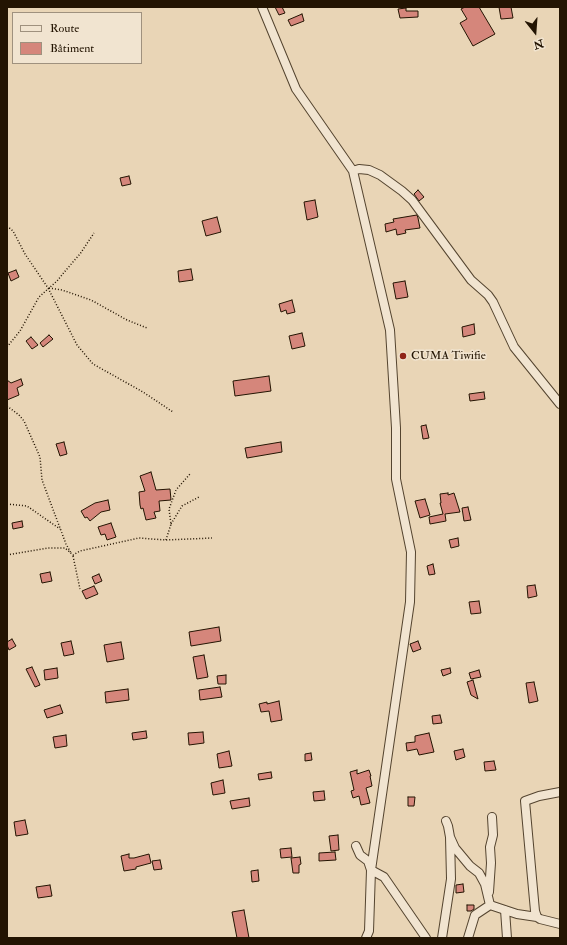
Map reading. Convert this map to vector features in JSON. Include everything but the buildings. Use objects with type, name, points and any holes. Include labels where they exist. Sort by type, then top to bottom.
[{"type":"street","points":[[262,7],[296,89],[353,171],[390,330],[396,428],[396,479],[411,552],[410,602],[371,870],[368,930],[366,938]]},
{"type":"street","points":[[353,171],[359,169],[369,170],[380,175],[402,190],[412,200],[471,280],[488,294],[514,347],[560,404]]},
{"type":"street","points":[[537,917],[534,911],[532,892],[525,801],[539,796],[560,792]]},
{"type":"street","points":[[468,938],[475,915],[489,902],[492,863],[490,847],[493,834],[492,817]]},
{"type":"street","points":[[442,938],[451,879],[450,837],[446,821]]},
{"type":"street","points":[[450,837],[454,848],[479,874],[485,884],[489,902]]},
{"type":"street","points":[[356,846],[360,855],[368,862],[371,870],[384,877],[426,938]]},
{"type":"street","points":[[489,902],[517,914],[537,917],[560,924]]},
{"type":"street","points":[[505,910],[507,938]]},
{"type":"path","points":[[7,226],[13,231],[25,254],[48,288],[77,345],[93,364],[143,392],[173,412]]},
{"type":"path","points":[[7,347],[20,330],[39,297],[57,281],[80,254],[94,233]]},
{"type":"path","points":[[48,288],[62,290],[91,300],[127,320],[146,328]]},
{"type":"path","points":[[7,406],[24,421],[40,457],[42,480],[66,544],[73,555],[80,589]]},
{"type":"path","points":[[171,524],[169,509],[176,490],[190,474]]},
{"type":"path","points":[[166,540],[171,524],[182,506],[199,497]]},
{"type":"path","points":[[7,503],[27,506],[60,529]]},
{"type":"path","points":[[73,555],[80,551],[139,538],[166,540],[212,538]]},
{"type":"path","points":[[7,555],[48,548],[65,548],[73,555]]},
{"type":"place","name":"CUMA Tiwifie","points":[[403,356]]}]
